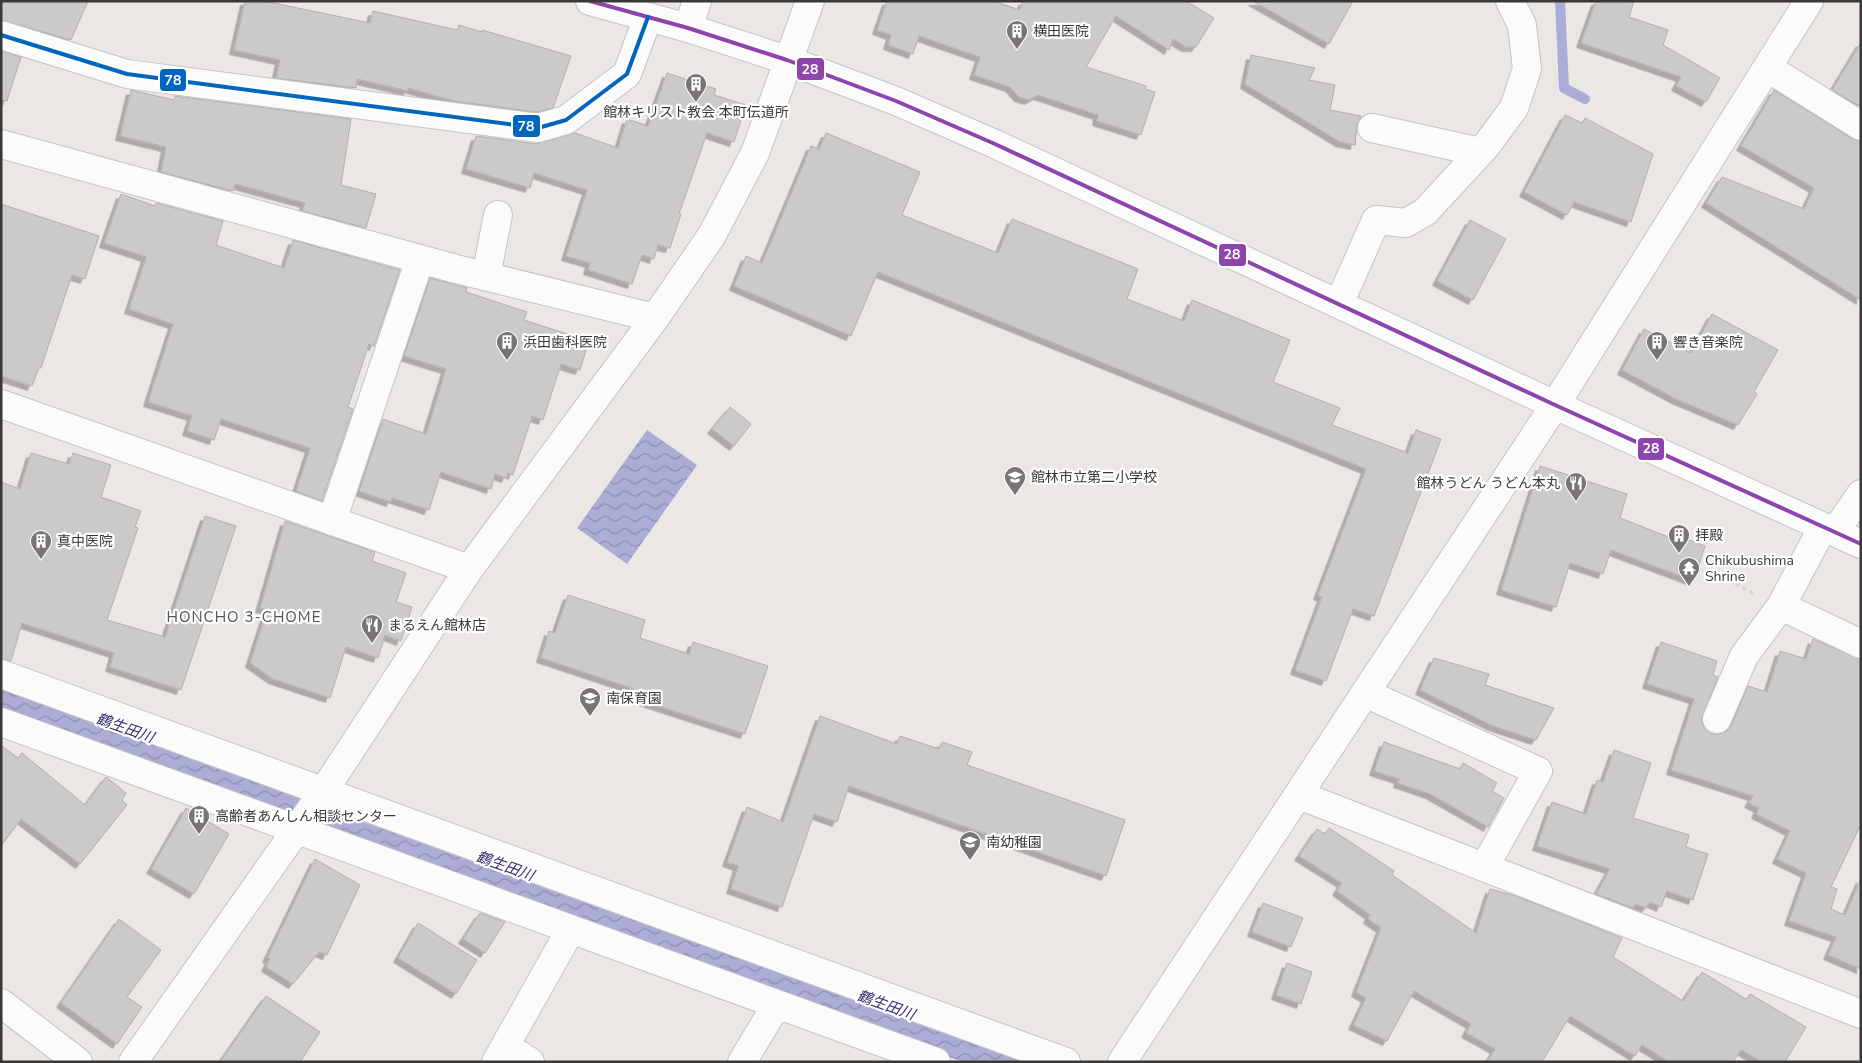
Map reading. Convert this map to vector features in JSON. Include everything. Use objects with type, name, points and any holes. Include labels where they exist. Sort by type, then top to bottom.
[{"type":"street","points":[[590,1],[688,28],[787,60],[896,101],[995,144],[1555,405],[1861,544]]},
{"type":"street","points":[[688,28],[697,1]]},
{"type":"street","points":[[133,1062],[321,795],[470,569],[655,318],[712,235],[754,153],[810,1]]},
{"type":"street","points":[[1339,304],[1376,220],[1406,223],[1425,212],[1480,152],[1514,108],[1527,69],[1522,24],[1510,1]]},
{"type":"street","points":[[1122,1062],[1555,405],[1809,1]]},
{"type":"street","points":[[1,34],[127,74],[538,128],[566,120],[627,74],[648,17]]},
{"type":"street","points":[[1768,68],[1861,126]]},
{"type":"street","points":[[1372,128],[1480,152]]},
{"type":"street","points":[[1,144],[420,259],[655,318]]},
{"type":"street","points":[[486,276],[498,215]]},
{"type":"street","points":[[332,521],[420,259]]},
{"type":"street","points":[[1,404],[470,569]]},
{"type":"street","points":[[1717,719],[1744,656],[1781,606],[1829,530],[1861,494]]},
{"type":"street","points":[[1781,606],[1861,644]]},
{"type":"street","points":[[1,674],[321,795],[1066,1062]]},
{"type":"street","points":[[1365,694],[1538,771],[1485,866]]},
{"type":"street","points":[[1,722],[297,828],[571,930],[936,1062]]},
{"type":"street","points":[[1299,795],[1861,1014]]},
{"type":"street","points":[[530,1062],[501,1054],[571,930]]},
{"type":"street","points":[[1,1003],[78,1062]]},
{"type":"street","points":[[742,1062],[777,1004]]},
{"type":"path","points":[[1714,573],[1781,606]]},
{"type":"water","points":[[647,430],[697,465],[627,564],[577,528]]},
{"type":"water","points":[[1,686],[1029,1062],[963,1062],[1,708]]},
{"type":"building","points":[[1,1],[88,1],[71,40],[1,20]]},
{"type":"building","points":[[245,1],[264,1],[370,23],[373,11],[457,30],[459,25],[571,56],[553,108],[537,112],[454,101],[408,88],[408,91],[357,79],[356,88],[276,78],[280,60],[234,50]]},
{"type":"building","points":[[887,1],[993,1],[1020,10],[1023,1],[1186,1],[1214,18],[1196,47],[1186,47],[1173,39],[1169,50],[1116,16],[1086,67],[1146,86],[1145,89],[1155,92],[1141,135],[1097,121],[1098,115],[1038,95],[1029,100],[1019,97],[1010,87],[974,75],[980,57],[919,36],[913,54],[888,45],[891,35],[877,30]]},
{"type":"building","points":[[1253,1],[1353,1],[1329,44]]},
{"type":"building","points":[[1596,1],[1634,1],[1629,17],[1668,30],[1663,45],[1720,78],[1706,102],[1676,86],[1681,77],[1581,43]]},
{"type":"building","points":[[1861,42],[1861,107],[1832,90]]},
{"type":"building","points":[[1,51],[21,57],[7,101],[1,100]]},
{"type":"building","points":[[1251,55],[1315,68],[1309,80],[1335,85],[1330,110],[1361,116],[1357,125],[1355,145],[1340,142],[1245,84]]},
{"type":"building","points":[[667,73],[716,89],[714,95],[746,105],[734,142],[707,133],[679,214],[681,214],[670,248],[658,245],[654,259],[642,255],[632,284],[588,270],[590,263],[566,256],[587,190],[534,173],[530,188],[466,169],[476,136],[536,144],[575,133],[618,148],[627,119],[648,126]]},
{"type":"building","points":[[131,90],[174,100],[175,96],[351,119],[341,185],[376,194],[366,228],[302,211],[305,203],[235,184],[233,191],[161,172],[166,147],[120,136]]},
{"type":"building","points":[[1774,90],[1853,139],[1861,142],[1861,300],[1706,203],[1722,177],[1804,209],[1814,188],[1741,146]]},
{"type":"building","points":[[1565,115],[1582,123],[1585,118],[1653,154],[1631,222],[1574,202],[1567,215],[1524,192]]},
{"type":"building","points":[[826,133],[920,172],[902,215],[998,253],[1012,219],[1138,269],[1127,299],[1184,321],[1192,300],[1290,340],[1273,382],[1340,408],[1332,425],[1408,453],[1416,430],[1441,439],[1374,616],[1353,609],[1326,681],[1295,670],[1322,597],[1318,595],[1366,469],[878,272],[851,336],[734,286],[746,256],[762,263],[811,146],[819,149]]},
{"type":"building","points":[[121,194],[155,206],[156,203],[223,221],[216,245],[284,268],[293,240],[400,270],[374,346],[369,344],[348,407],[353,409],[322,501],[296,491],[310,448],[221,419],[214,440],[187,431],[192,416],[148,402],[173,324],[129,309],[146,257],[104,243]]},
{"type":"building","points":[[1,204],[99,236],[85,279],[72,275],[41,368],[39,368],[32,386],[1,376]]},
{"type":"building","points":[[1470,220],[1506,239],[1473,300],[1437,281]]},
{"type":"building","points":[[430,278],[467,288],[466,292],[527,312],[524,320],[589,341],[580,370],[561,364],[543,420],[532,416],[513,475],[508,473],[506,478],[495,474],[491,489],[441,472],[429,510],[392,498],[391,502],[359,491],[383,419],[426,434],[446,369],[404,356]]},
{"type":"building","points":[[1712,314],[1778,350],[1754,392],[1757,394],[1738,425],[1676,399],[1622,370],[1644,329],[1691,353]]},
{"type":"building","points":[[730,407],[751,424],[734,446],[712,429]]},
{"type":"building","points":[[31,453],[69,464],[73,453],[111,465],[101,497],[141,511],[135,527],[138,528],[107,620],[165,637],[205,516],[236,526],[181,690],[110,667],[114,653],[22,623],[11,661],[1,659],[1,482],[20,489]]},
{"type":"building","points":[[1540,466],[1627,494],[1620,518],[1671,538],[1673,534],[1705,546],[1694,581],[1611,550],[1603,574],[1570,563],[1556,607],[1501,590]]},
{"type":"building","points":[[285,521],[375,552],[372,561],[406,573],[396,602],[412,607],[401,641],[385,635],[378,658],[346,647],[330,698],[273,679],[250,663],[267,610],[260,608]]},
{"type":"building","points":[[568,595],[645,620],[640,638],[689,654],[693,642],[768,666],[745,734],[631,697],[634,689],[541,658],[549,631],[555,633]]},
{"type":"building","points":[[1813,639],[1861,659],[1861,824],[1831,887],[1837,889],[1831,909],[1845,915],[1861,878],[1861,969],[1828,955],[1836,937],[1789,921],[1806,873],[1777,859],[1790,831],[1756,814],[1759,808],[1749,803],[1753,796],[1671,770],[1694,699],[1647,684],[1661,642],[1717,661],[1713,675],[1718,677],[1701,720],[1705,729],[1711,734],[1719,734],[1727,731],[1731,726],[1748,686],[1767,692],[1780,651],[1806,659]]},
{"type":"building","points":[[1434,658],[1489,674],[1485,685],[1554,708],[1536,740],[1493,726],[1420,690]]},
{"type":"building","points":[[820,716],[897,744],[900,736],[939,749],[942,742],[972,752],[967,765],[1125,820],[1106,876],[849,786],[837,822],[814,814],[782,907],[731,889],[738,866],[727,862],[747,807],[783,822]]},
{"type":"building","points":[[1384,742],[1460,769],[1463,763],[1497,783],[1492,791],[1504,798],[1488,827],[1430,794],[1398,783],[1399,779],[1374,771]]},
{"type":"building","points":[[1,745],[18,758],[22,753],[85,805],[106,777],[126,793],[122,800],[127,805],[80,864],[21,819],[1,846]]},
{"type":"building","points":[[1614,750],[1651,763],[1633,818],[1689,835],[1686,847],[1708,854],[1693,900],[1667,891],[1661,907],[1650,902],[1646,908],[1635,904],[1633,908],[1596,894],[1610,869],[1537,846],[1552,802],[1586,814],[1597,780],[1603,782]]},
{"type":"building","points":[[186,808],[229,834],[194,894],[151,869]]},
{"type":"building","points":[[1329,828],[1394,871],[1392,875],[1476,933],[1490,889],[1516,896],[1622,938],[1613,957],[1683,1001],[1702,972],[1746,999],[1750,994],[1806,1027],[1785,1062],[1762,1062],[1741,1050],[1733,1062],[1669,1062],[1642,1045],[1635,1056],[1570,1016],[1542,1062],[1487,1062],[1495,1049],[1466,1033],[1471,1024],[1414,991],[1387,1041],[1353,1025],[1366,998],[1356,992],[1381,928],[1368,919],[1370,915],[1337,891],[1342,883],[1299,856],[1317,829],[1325,834]]},
{"type":"building","points":[[315,859],[360,885],[327,955],[319,952],[293,984],[266,967],[270,959],[267,958]]},
{"type":"building","points":[[1263,903],[1303,918],[1291,947],[1252,932]]},
{"type":"building","points":[[480,913],[505,922],[485,953],[463,939]]},
{"type":"building","points":[[119,919],[161,950],[127,997],[142,1007],[117,1044],[61,1003]]},
{"type":"building","points":[[418,923],[477,960],[456,994],[398,958]]},
{"type":"building","points":[[1287,963],[1312,972],[1301,1004],[1276,995]]},
{"type":"building","points":[[266,996],[320,1032],[300,1062],[220,1062]]},
{"type":"waterway","points":[[1560,1],[1564,88],[1585,99]]},
{"type":"transit line","name":"28","points":[[590,1],[688,28],[787,60],[896,101],[995,144],[1555,405],[1861,544]]},
{"type":"transit line","name":"78","points":[[1,35],[127,74],[538,128],[566,120],[627,74],[648,17]]},
{"type":"place","name":"横田医院","points":[[1017,50]]},
{"type":"place","name":"館林キリスト教会 本町伝道所","points":[[696,103]]},
{"type":"place","name":"浜田歯科医院","points":[[507,361]]},
{"type":"place","name":"響き音楽院","points":[[1657,361]]},
{"type":"place","name":"館林市立第二小学校","points":[[1015,496]]},
{"type":"place","name":"館林うどん うどん本丸","points":[[1576,502]]},
{"type":"place","name":"拝殿","points":[[1679,554]]},
{"type":"place","name":"真中医院","points":[[41,560]]},
{"type":"place","name":"Chikubushima Shrine","points":[[1689,587]]},
{"type":"place","name":"まるえん館林店","points":[[372,644]]},
{"type":"place","name":"南保育園","points":[[590,717]]},
{"type":"place","name":"高齢者あんしん相談センター","points":[[199,835]]},
{"type":"place","name":"南幼稚園","points":[[970,861]]},
{"type":"district","name":"HONCHO 3-CHOME","points":[[244,617]]},
{"type":"water label","name":"鶴生田川","points":[[125,728]]},
{"type":"water label","name":"鶴生田川","points":[[505,866]]},
{"type":"water label","name":"鶴生田川","points":[[886,1005]]}]
